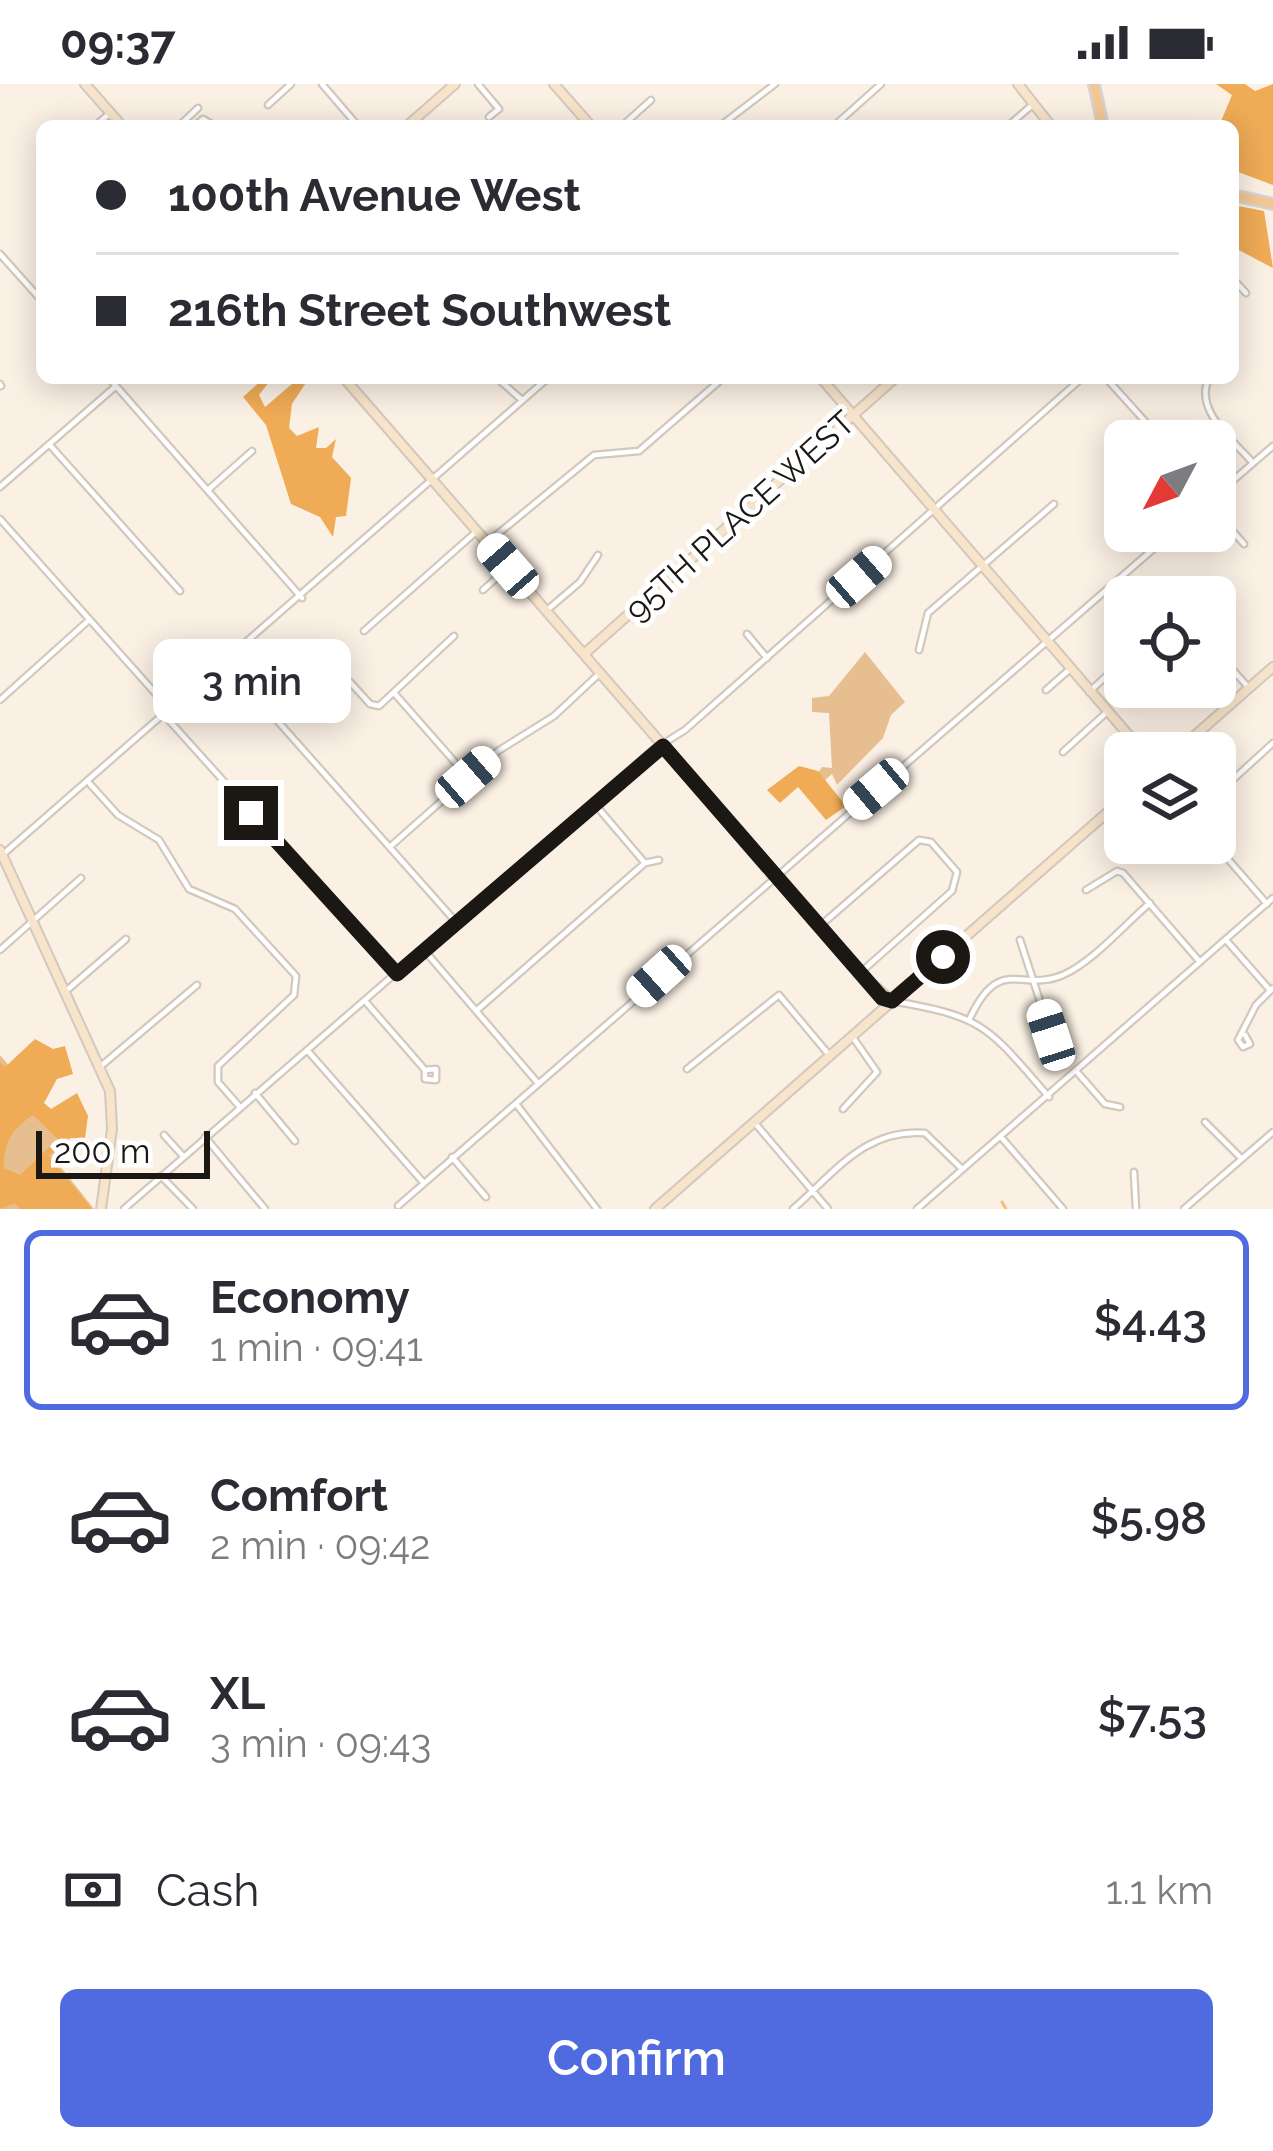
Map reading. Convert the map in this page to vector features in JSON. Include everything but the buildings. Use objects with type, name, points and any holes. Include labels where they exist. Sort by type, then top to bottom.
[{"type":"main road","points":[[85,84],[117,120]]},
{"type":"main road","points":[[414,120],[455,84]]},
{"type":"main road","points":[[554,84],[586,120]]},
{"type":"main road","points":[[1018,84],[1046,120]]},
{"type":"main road","points":[[1094,84],[1102,120]]},
{"type":"main road","points":[[1239,197],[1273,204]]},
{"type":"main road","points":[[349,384],[860,973],[882,998],[892,1001]]},
{"type":"main road","points":[[826,384],[1125,732]]},
{"type":"main road","name":"95TH PLACE WEST","points":[[584,654],[889,384]]},
{"type":"main road","points":[[1199,732],[1273,667]]},
{"type":"main road","points":[[655,1209],[1104,815]]},
{"type":"main road","points":[[1,854],[101,1066],[112,1100],[101,1209]]},
{"type":"street","points":[[268,105],[291,84]]},
{"type":"street","points":[[322,84],[353,120]]},
{"type":"street","points":[[478,84],[499,109],[490,117]]},
{"type":"street","points":[[728,120],[775,84]]},
{"type":"street","points":[[841,120],[880,84]]},
{"type":"street","points":[[629,120],[652,100]]},
{"type":"street","points":[[1015,120],[1032,104]]},
{"type":"street","points":[[185,120],[198,108]]},
{"type":"street","points":[[101,120],[110,112]]},
{"type":"street","points":[[0,254],[36,294]]},
{"type":"street","points":[[1239,285],[1246,293]]},
{"type":"street","points":[[504,384],[522,400]]},
{"type":"street","points":[[1,854],[90,784],[541,384]]},
{"type":"street","points":[[488,542],[595,454],[639,451],[716,384]]},
{"type":"street","points":[[124,1209],[593,802],[767,658],[1075,384]]},
{"type":"street","points":[[1111,384],[1144,420]]},
{"type":"street","points":[[1206,384],[1208,409],[1253,463]]},
{"type":"street","points":[[0,487],[116,386],[302,598]]},
{"type":"street","points":[[50,444],[180,591]]},
{"type":"street","points":[[1236,478],[1273,446]]},
{"type":"street","points":[[208,490],[252,451]]},
{"type":"street","points":[[919,650],[928,613],[1054,504]]},
{"type":"street","points":[[0,519],[397,974]]},
{"type":"street","points":[[364,631],[477,530]]},
{"type":"street","points":[[1236,535],[1244,544]]},
{"type":"street","points":[[398,1206],[1150,552]]},
{"type":"street","points":[[546,611],[580,582],[598,555]]},
{"type":"street","points":[[483,590],[508,566]]},
{"type":"street","points":[[0,700],[89,620]]},
{"type":"street","points":[[747,634],[767,658]]},
{"type":"street","points":[[350,682],[375,706],[395,694],[454,636]]},
{"type":"street","points":[[227,664],[456,922]]},
{"type":"street","points":[[1046,690],[1070,669]]},
{"type":"street","points":[[391,846],[468,777],[554,716],[601,674]]},
{"type":"street","points":[[1236,674],[1249,688]]},
{"type":"street","points":[[1089,692],[1104,678]]},
{"type":"street","points":[[395,694],[468,777]]},
{"type":"street","points":[[1063,752],[1107,712]]},
{"type":"street","points":[[1236,777],[1273,743]]},
{"type":"street","points":[[90,784],[118,815],[159,840],[189,889],[239,913],[296,976],[298,986],[218,1066],[218,1082],[239,1107]]},
{"type":"street","points":[[593,802],[645,863]]},
{"type":"street","points":[[820,926],[925,839],[957,872],[959,883],[860,973]]},
{"type":"street","points":[[476,1011],[645,863],[659,860]]},
{"type":"street","points":[[917,1209],[1270,901],[1234,864]]},
{"type":"street","points":[[1086,890],[1117,871],[1200,962]]},
{"type":"street","points":[[0,950],[81,878]]},
{"type":"street","points":[[970,1018],[979,1000],[1002,980],[1067,973],[1150,903]]},
{"type":"street","points":[[66,991],[126,939]]},
{"type":"street","points":[[1020,940],[1051,1035]]},
{"type":"street","points":[[1226,940],[1272,991],[1256,1005],[1244,1035]]},
{"type":"street","points":[[424,950],[538,1083]]},
{"type":"street","points":[[101,1066],[196,985]]},
{"type":"street","points":[[687,1069],[779,995],[830,1056]]},
{"type":"street","points":[[365,1001],[425,1070]]},
{"type":"street","points":[[892,1001],[970,1018],[990,1030],[1049,1097]]},
{"type":"street","points":[[844,1109],[877,1072],[852,1036]]},
{"type":"street","points":[[308,1050],[423,1182]]},
{"type":"street","points":[[1077,1072],[1105,1104],[1120,1107]]},
{"type":"street","points":[[255,1093],[295,1141]]},
{"type":"street","points":[[515,1103],[597,1209]]},
{"type":"street","points":[[754,1122],[828,1209]]},
{"type":"street","points":[[1205,1122],[1242,1159]]},
{"type":"street","points":[[793,1209],[875,1137],[896,1132],[926,1133],[962,1169]]},
{"type":"street","points":[[1184,1209],[1273,1132]]},
{"type":"street","points":[[164,1136],[183,1156]]},
{"type":"street","points":[[205,1137],[266,1209]]},
{"type":"street","points":[[1001,1137],[1063,1209]]},
{"type":"street","points":[[452,1157],[486,1197]]},
{"type":"street","points":[[1134,1172],[1136,1209]]},
{"type":"street","points":[[161,1176],[194,1209]]},
{"type":"shaded area","points":[[1216,84],[1245,84],[1255,91],[1273,84],[1273,185],[1239,172],[1239,120],[1222,120],[1232,95]]},
{"type":"shaded area","points":[[1239,206],[1264,211],[1273,268],[1239,250]]},
{"type":"shaded area","points":[[257,384],[267,384],[259,395],[265,407],[292,384],[305,384],[292,404],[289,428],[297,436],[319,427],[316,448],[326,448],[336,439],[332,457],[351,478],[346,516],[336,517],[333,537],[320,517],[291,504],[266,425],[243,397]]},
{"type":"shaded area","points":[[865,652],[905,702],[891,715],[883,738],[837,785],[832,774],[825,780],[817,774],[822,767],[832,768],[829,713],[812,712],[812,698],[829,696]]},
{"type":"shaded area","points":[[799,766],[818,771],[846,806],[826,820],[798,787],[780,803],[767,790]]},
{"type":"shaded area","points":[[35,1039],[53,1049],[65,1046],[73,1074],[57,1079],[44,1103],[51,1109],[77,1093],[88,1116],[85,1138],[67,1138],[49,1156],[92,1209],[20,1209],[15,1203],[0,1209],[0,1062],[5,1067]],"holes":[[[33,1115],[58,1139],[20,1175],[4,1168],[10,1137]]]},
{"type":"shaded area","points":[[0,1055],[71,1138],[52,1156],[94,1209],[0,1209]]},
{"type":"waterway","points":[[1002,1202],[1006,1209]]},
{"type":"route","points":[[251,813],[397,974],[663,746],[882,998],[892,1001],[943,957]]}]
